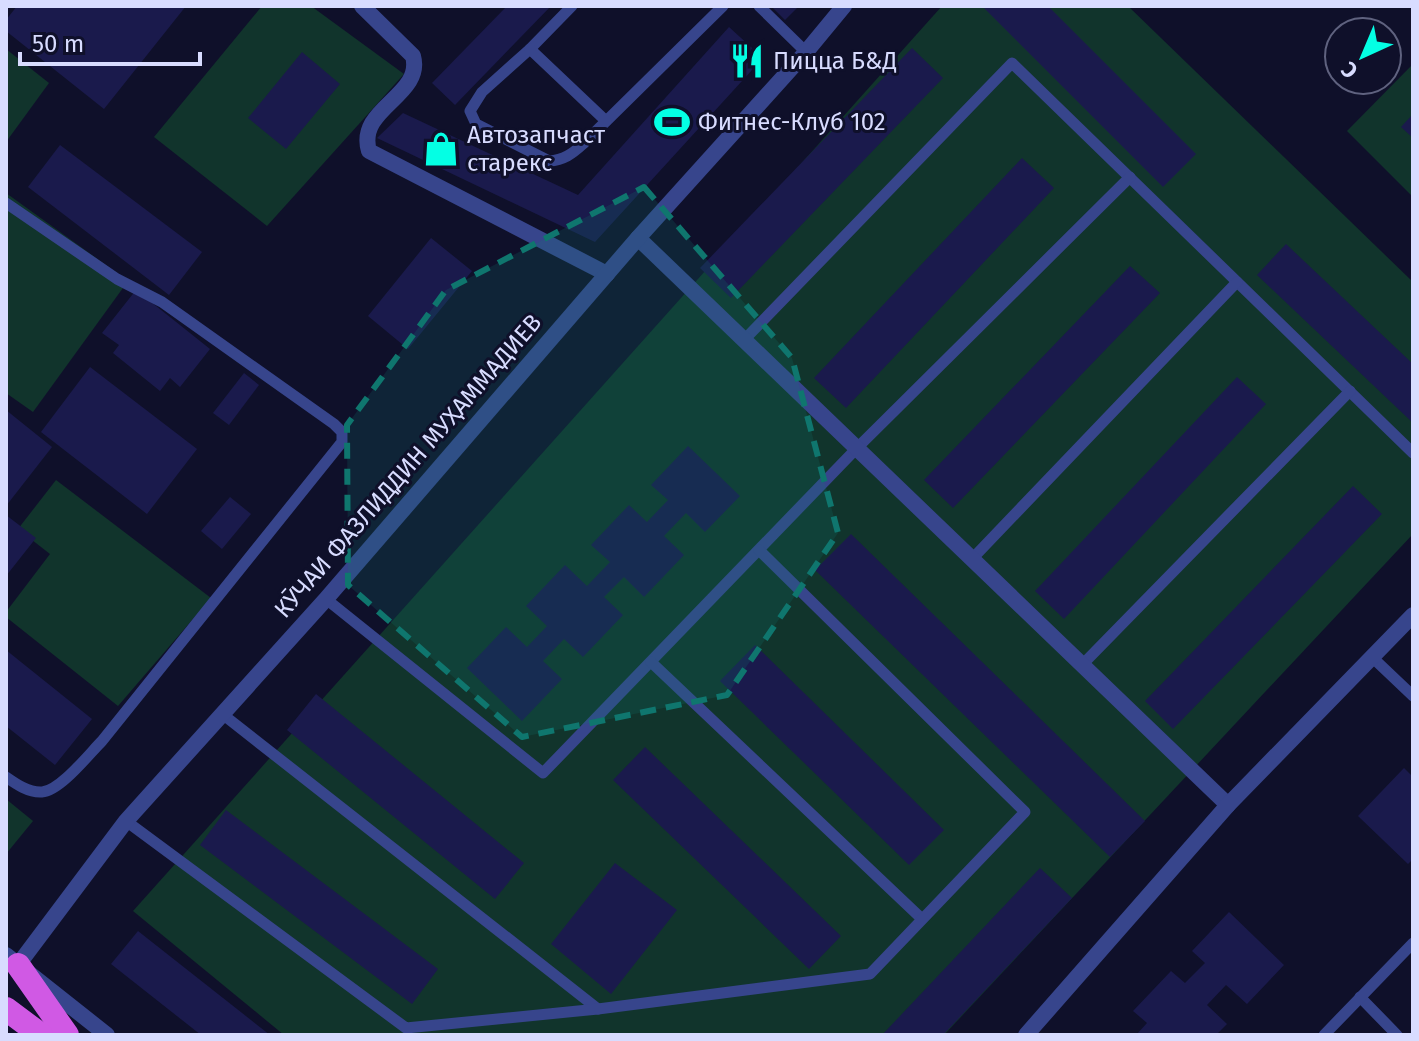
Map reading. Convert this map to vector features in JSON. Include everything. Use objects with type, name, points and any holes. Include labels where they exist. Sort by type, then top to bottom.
[{"type":"highway","points":[[12,960],[67,1035]]},
{"type":"highway","points":[[6,1009],[41,1035]]},
{"type":"street","points":[[362,6],[413,56],[416,66],[413,77],[369,126],[366,140],[369,151],[607,274]]},
{"type":"street","name":"КӮЧАИ ФАЗЛИДДИН МУҲАММАДИЕВ","points":[[12,960],[126,821],[326,599],[638,238],[844,6]]},
{"type":"street","points":[[638,238],[1228,805]]},
{"type":"street","points":[[1026,1035],[1228,805],[1413,615]]},
{"type":"street","points":[[12,960],[107,1035]]},
{"type":"lane","points":[[572,6],[482,92],[470,111],[476,124],[549,161],[560,161],[569,156],[723,6]]},
{"type":"lane","points":[[759,6],[806,52]]},
{"type":"lane","points":[[530,49],[606,121]]},
{"type":"lane","points":[[744,340],[1012,63],[1413,453]]},
{"type":"lane","points":[[326,599],[543,773],[857,448],[1130,177]]},
{"type":"lane","points":[[6,203],[104,271],[162,302],[243,357],[342,432],[342,442],[111,730],[67,777],[42,792],[19,787],[6,777]]},
{"type":"lane","points":[[972,559],[1237,282]]},
{"type":"lane","points":[[1082,665],[1350,391]]},
{"type":"lane","points":[[126,821],[406,1028],[598,1009],[870,974],[1025,812],[759,550]]},
{"type":"lane","points":[[1373,658],[1413,696]]},
{"type":"lane","points":[[651,662],[921,918]]},
{"type":"lane","points":[[221,713],[598,1009]]},
{"type":"lane","points":[[1324,1035],[1413,943]]},
{"type":"lane","points":[[1360,997],[1397,1035]]},
{"type":"highlighted area","points":[[644,187],[792,358],[838,533],[727,695],[522,737],[348,585],[347,425],[446,290]]},
{"type":"green space","points":[[262,6],[311,6],[404,74],[267,226],[154,137]]},
{"type":"green space","points":[[942,6],[1128,6],[1413,282],[1413,534],[944,1035],[284,1035],[133,911]]},
{"type":"green space","points":[[6,49],[49,83],[6,142]]},
{"type":"green space","points":[[1413,64],[1413,197],[1347,131],[1381,96],[1403,96],[1403,74]]},
{"type":"green space","points":[[6,193],[128,281],[33,412],[6,393]]},
{"type":"green space","points":[[56,480],[211,598],[118,706],[6,617],[6,612],[50,554],[18,529]]},
{"type":"green space","points":[[6,799],[33,821],[6,854]]},
{"type":"building","points":[[17,6],[186,6],[104,109],[6,31],[6,20]]},
{"type":"building","points":[[507,6],[551,6],[455,105],[432,83]]},
{"type":"building","points":[[771,6],[799,6],[785,20]]},
{"type":"building","points":[[982,6],[1048,6],[1196,154],[1163,187]]},
{"type":"building","points":[[729,27],[763,58],[595,242],[377,138],[403,113],[578,195]]},
{"type":"building","points":[[912,48],[943,78],[731,298],[700,268]]},
{"type":"building","points":[[302,52],[340,84],[286,149],[248,118]]},
{"type":"building","points":[[1413,114],[1413,138],[1401,127]]},
{"type":"building","points":[[60,145],[202,252],[169,295],[28,187]]},
{"type":"building","points":[[1022,158],[1054,188],[846,408],[814,378]]},
{"type":"building","points":[[431,238],[472,271],[408,349],[368,316]]},
{"type":"building","points":[[1286,244],[1413,364],[1413,423],[1257,275]]},
{"type":"building","points":[[1130,266],[1160,293],[953,508],[924,480]]},
{"type":"building","points":[[136,290],[210,349],[180,387],[170,378],[160,391],[113,353],[119,345],[102,333]]},
{"type":"building","points":[[90,367],[197,449],[147,514],[41,432]]},
{"type":"building","points":[[244,373],[259,385],[229,425],[213,413]]},
{"type":"building","points":[[1237,377],[1266,404],[1064,619],[1035,591]]},
{"type":"building","points":[[6,410],[52,447],[6,506]]},
{"type":"building","points":[[688,446],[740,496],[705,532],[686,513],[664,536],[684,555],[644,597],[624,577],[604,597],[623,615],[583,657],[564,639],[543,661],[562,679],[522,721],[467,668],[506,627],[527,647],[547,626],[526,606],[565,565],[587,586],[610,562],[591,545],[629,505],[647,522],[668,500],[651,485]]},
{"type":"building","points":[[1353,486],[1382,514],[1173,729],[1145,701]]},
{"type":"building","points":[[230,497],[251,514],[222,549],[201,531]]},
{"type":"building","points":[[6,515],[36,538],[6,576]]},
{"type":"building","points":[[851,534],[1145,821],[1110,857],[815,570]]},
{"type":"building","points":[[755,645],[944,830],[909,865],[720,681]]},
{"type":"building","points":[[6,650],[92,719],[55,765],[6,726]]},
{"type":"building","points":[[316,694],[524,863],[495,899],[287,730]]},
{"type":"building","points":[[645,747],[841,936],[809,969],[613,780]]},
{"type":"building","points":[[1404,768],[1413,777],[1413,859],[1408,864],[1358,816]]},
{"type":"building","points":[[226,810],[438,969],[412,1004],[200,845]]},
{"type":"building","points":[[615,863],[677,910],[611,994],[551,944]]},
{"type":"building","points":[[1040,868],[1072,898],[943,1035],[882,1035]]},
{"type":"building","points":[[1229,912],[1284,965],[1247,1004],[1226,985],[1207,1005],[1227,1024],[1216,1035],[1136,1035],[1147,1023],[1133,1011],[1171,971],[1185,983],[1205,963],[1192,951]]},
{"type":"building","points":[[138,931],[270,1035],[201,1035],[111,964]]},
{"type":"place","name":"Пицца Б&Д","points":[[747,61]]},
{"type":"place","name":"Фитнес-Клуб 102","points":[[672,122]]},
{"type":"place","name":"Автозапчаст старекс","points":[[441,149]]}]
